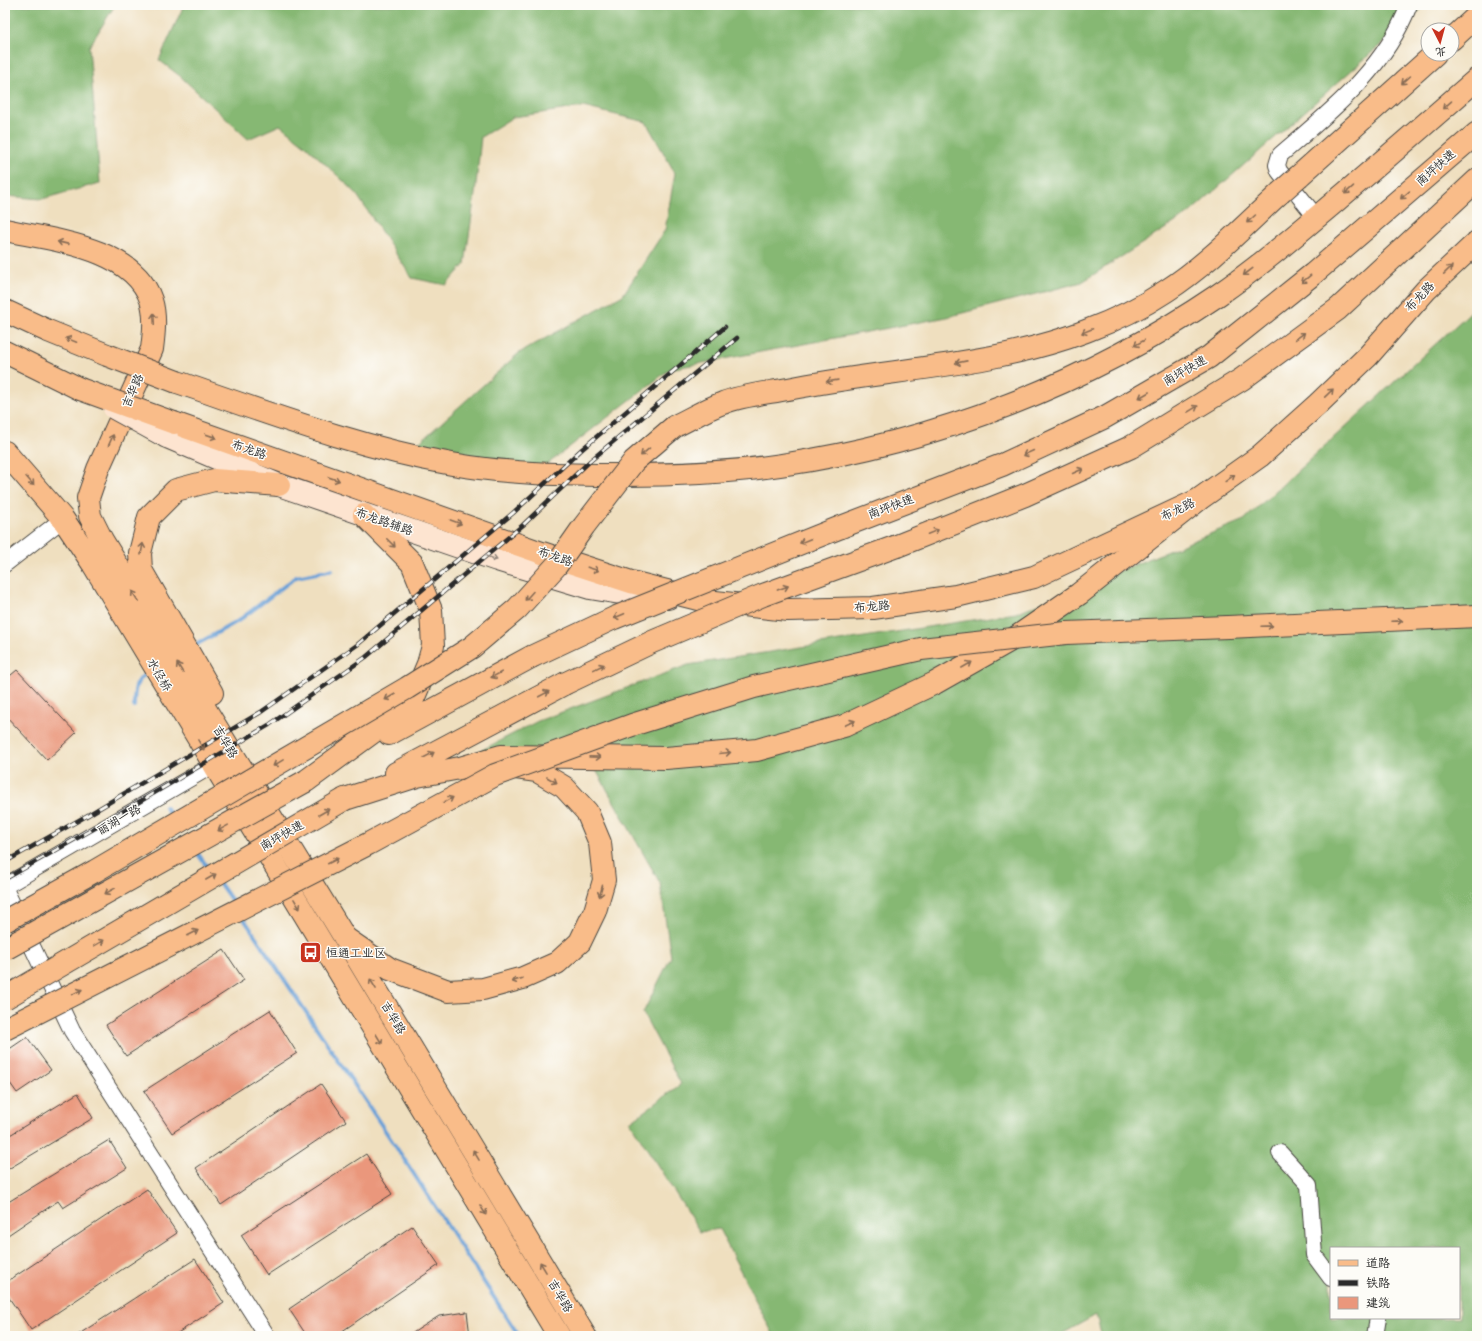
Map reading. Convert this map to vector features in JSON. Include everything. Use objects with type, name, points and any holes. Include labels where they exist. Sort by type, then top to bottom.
[{"type":"main road","points":[[1460,32],[1477,16]]},
{"type":"main road","points":[[5,921],[95,871],[407,688],[472,646],[517,609],[556,566],[592,515],[634,461],[675,426],[723,402],[822,382],[932,367],[992,356],[1050,343],[1086,331],[1127,312],[1166,291],[1202,264],[1426,62]]},
{"type":"main road","points":[[5,311],[48,331],[177,382],[331,434],[393,452],[453,464],[516,473],[683,475],[778,466],[857,452],[931,432],[1021,401],[1101,363],[1166,328],[1220,294],[1282,247],[1477,79]]},
{"type":"main road","name":"南坪快速","points":[[306,781],[437,707],[530,657],[614,618],[841,527],[1002,465],[1104,417],[1209,357],[1313,274],[1477,133]]},
{"type":"main road","name":"南坪快速","points":[[5,998],[345,799],[564,684],[652,642],[763,595],[897,546],[1025,495],[1131,447],[1242,379],[1338,309],[1477,180]]},
{"type":"main road","name":"吉华路","points":[[5,230],[96,251],[118,261],[133,273],[151,299],[154,329],[152,349],[98,469],[88,498],[90,516],[102,540],[155,630],[206,697],[232,753],[585,1336]]},
{"type":"main road","name":"布龙路","points":[[5,352],[170,430],[631,582],[706,601],[788,610],[872,608],[956,596],[1034,577],[1198,500],[1260,456],[1318,404],[1368,356],[1426,290],[1477,242]]},
{"type":"main road","name":"布龙路辅路","points":[[170,430],[279,485],[497,560],[590,588],[632,595],[706,601]]},
{"type":"main road","points":[[5,452],[63,519],[93,564],[155,630]]},
{"type":"main road","points":[[63,519],[80,488],[98,469]]},
{"type":"main road","points":[[155,630],[141,570],[140,553],[149,517],[176,490],[214,480],[279,485]]},
{"type":"main road","points":[[345,799],[417,776],[460,768],[501,756],[666,758],[756,750],[844,726],[935,683],[1018,636],[1079,594],[1198,500]]},
{"type":"main road","points":[[5,949],[306,781],[403,710],[414,697],[428,664],[433,646],[431,610],[412,564],[364,515]]},
{"type":"main road","points":[[5,1029],[360,847],[495,775],[632,725],[754,686],[921,650],[1066,633],[1477,616]]},
{"type":"main road","name":"水径桥","points":[[155,630],[181,711]]},
{"type":"main road","name":"吉华路","points":[[181,711],[559,1336]]},
{"type":"main road","points":[[345,938],[390,969],[448,991],[483,989],[524,978],[557,963],[580,942],[595,910],[604,880],[600,843],[587,812],[564,787],[536,771],[504,766],[460,768]]},
{"type":"street","points":[[1316,217],[1279,171],[1278,160],[1280,155],[1352,90],[1384,53],[1403,20],[1408,5]]},
{"type":"street","points":[[5,564],[63,519]]},
{"type":"street","name":"丽湖一路","points":[[5,887],[232,753]]},
{"type":"street","points":[[5,887],[72,1030],[268,1336]]},
{"type":"street","points":[[1280,1153],[1309,1185],[1314,1254],[1330,1277]]},
{"type":"street","points":[[1375,1336],[1378,1319]]},
{"type":"green space","points":[[5,5],[115,5],[89,47],[100,183],[42,199],[5,196]]},
{"type":"green space","points":[[184,5],[1426,5],[1188,214],[1082,282],[947,317],[670,369],[536,473],[411,450],[519,353],[623,295],[665,230],[675,173],[646,122],[583,107],[513,117],[481,137],[465,264],[446,285],[412,278],[355,192],[304,144],[280,125],[248,139],[180,76],[159,60]]},
{"type":"green space","points":[[1477,306],[1477,1330],[1469,1336],[1102,1336],[1096,1315],[1058,1336],[774,1336],[719,1229],[700,1232],[630,1122],[681,1084],[643,1013],[671,957],[660,883],[596,770],[480,751],[538,721],[688,665],[1016,613],[1244,520]]},
{"type":"building","points":[[17,670],[76,733],[47,760],[5,715],[5,680]]},
{"type":"building","points":[[224,950],[244,980],[126,1056],[106,1025]]},
{"type":"building","points":[[270,1010],[297,1053],[172,1133],[144,1091]]},
{"type":"building","points":[[27,1037],[51,1070],[17,1093],[5,1076],[5,1052]]},
{"type":"building","points":[[321,1084],[346,1121],[221,1205],[196,1168]]},
{"type":"building","points":[[78,1093],[93,1118],[5,1171],[5,1138]]},
{"type":"building","points":[[109,1140],[127,1168],[63,1208],[58,1201],[5,1237],[5,1204]]},
{"type":"building","points":[[366,1154],[392,1194],[267,1275],[241,1235]]},
{"type":"building","points":[[147,1189],[177,1233],[31,1330],[5,1292],[5,1283]]},
{"type":"building","points":[[412,1226],[439,1265],[335,1336],[307,1336],[289,1309]]},
{"type":"building","points":[[195,1259],[224,1303],[173,1336],[76,1336]]},
{"type":"building","points":[[467,1312],[470,1336],[408,1336],[439,1316]]},
{"type":"waterway","points":[[192,647],[238,621],[296,577],[332,570]]},
{"type":"waterway","points":[[134,706],[136,686],[141,678],[150,671]]},
{"type":"waterway","points":[[165,807],[172,817]]},
{"type":"waterway","points":[[196,851],[210,871]]},
{"type":"waterway","points":[[218,881],[235,905]]},
{"type":"waterway","points":[[242,916],[406,1162],[519,1336]]},
{"type":"railway","points":[[5,862],[88,815],[261,712],[357,645],[513,513],[581,450],[725,327]]},
{"type":"railway","points":[[5,879],[95,828],[269,725],[366,657],[523,525],[590,461],[737,338]]},
{"type":"place","name":"恒通工业区","points":[[311,953]]}]
